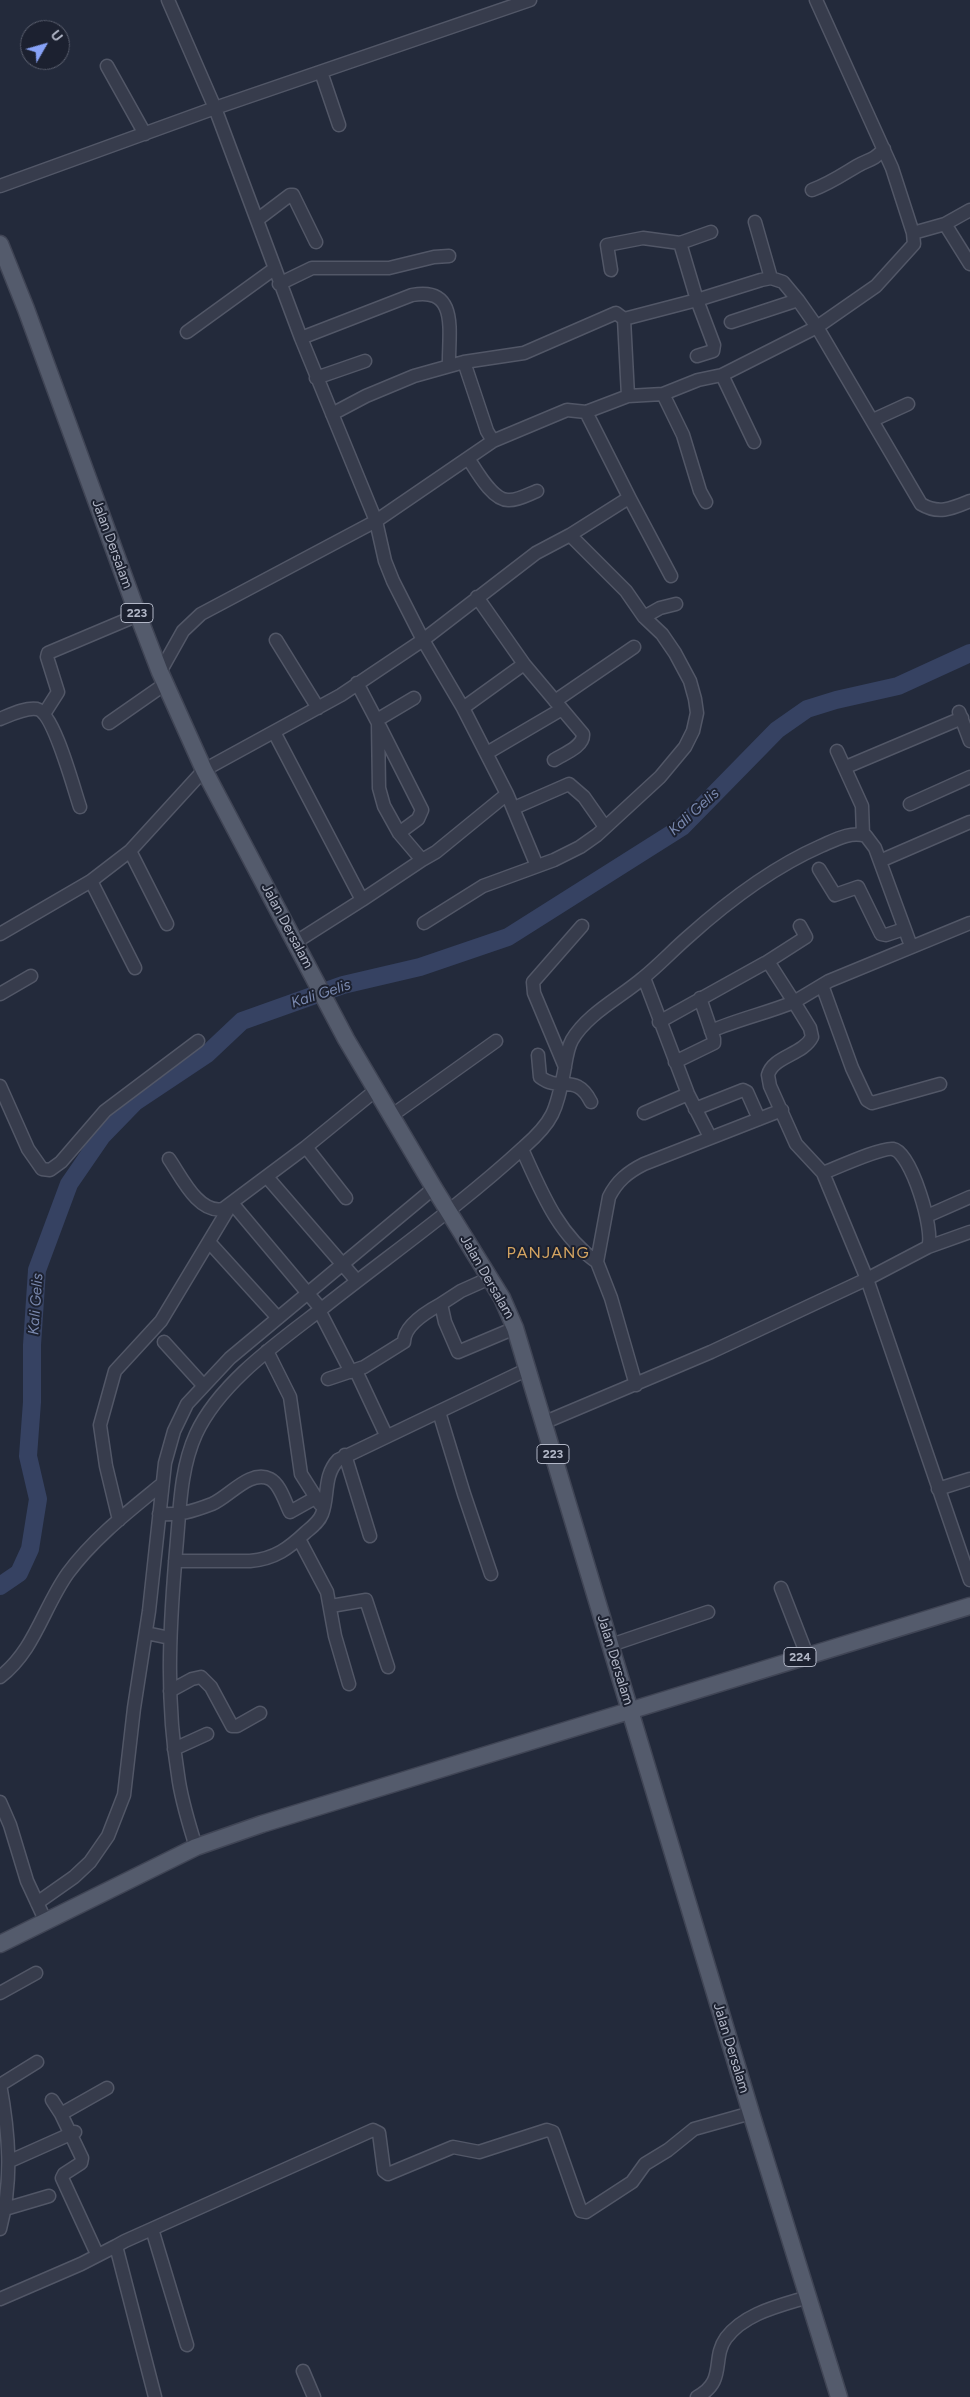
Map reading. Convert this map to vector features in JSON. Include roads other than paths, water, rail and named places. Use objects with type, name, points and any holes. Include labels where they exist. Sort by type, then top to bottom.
[{"type":"main road","name":"Jalan Dersalam","points":[[0,244],[30,318],[138,615],[163,678],[204,770],[346,1039],[435,1190],[502,1298],[515,1328],[751,2113],[839,2397]]},
{"type":"main road","name":"224","points":[[631,1711],[970,1606]]},
{"type":"main road","points":[[0,1944],[196,1847],[348,1796],[631,1711]]},
{"type":"street","points":[[168,0],[215,108],[300,338],[376,521],[385,561],[423,640],[463,708],[514,808],[537,866]]},
{"type":"street","points":[[0,186],[507,4],[530,0]]},
{"type":"street","points":[[109,723],[163,678],[183,631],[201,614],[376,521],[493,441],[567,410],[586,412],[628,396],[663,394],[698,380],[722,375],[817,327],[862,298],[883,280],[914,244],[913,233],[892,168],[816,0]]},
{"type":"street","points":[[107,66],[145,134]]},
{"type":"street","points":[[320,72],[339,125]]},
{"type":"street","points":[[812,190],[832,183],[859,164],[874,160],[884,150]]},
{"type":"street","points":[[257,220],[293,194],[316,242]]},
{"type":"street","points":[[913,233],[945,224],[970,210]]},
{"type":"street","points":[[755,222],[771,278]]},
{"type":"street","points":[[945,224],[970,264]]},
{"type":"street","points":[[610,270],[608,245],[644,238],[680,243],[711,232]]},
{"type":"street","points":[[680,243],[714,349],[698,356]]},
{"type":"street","points":[[280,284],[312,268],[389,268],[434,257],[449,256]]},
{"type":"street","points":[[187,332],[274,269]]},
{"type":"street","points":[[624,320],[771,278],[783,282],[817,327],[922,504],[936,510],[948,510],[970,501]]},
{"type":"street","points":[[300,338],[412,295],[427,294],[440,298],[448,308],[449,366]]},
{"type":"street","points":[[732,322],[798,300]]},
{"type":"street","points":[[332,414],[389,386],[449,366],[524,353],[564,337],[612,313],[619,314],[624,320],[628,396]]},
{"type":"street","points":[[316,378],[365,361]]},
{"type":"street","points":[[464,362],[487,430],[493,441]]},
{"type":"street","points":[[722,375],[754,442]]},
{"type":"street","points":[[663,394],[683,435],[700,491],[706,502]]},
{"type":"street","points":[[873,420],[908,404]]},
{"type":"street","points":[[586,412],[672,576]]},
{"type":"street","points":[[468,458],[486,485],[504,500],[510,500],[537,491]]},
{"type":"street","points":[[0,934],[91,881],[130,851],[204,770],[318,708],[357,683],[423,640],[536,553],[570,535],[629,497]]},
{"type":"street","points":[[424,923],[484,886],[580,847],[605,828],[674,761],[685,747],[693,731],[697,713],[690,681],[675,652],[662,634],[644,617],[626,591],[570,535]]},
{"type":"street","points":[[477,597],[524,664],[584,736],[579,744],[554,760]]},
{"type":"street","points":[[644,617],[660,608],[676,604]]},
{"type":"street","points":[[44,714],[58,692],[47,657],[48,653],[138,615]]},
{"type":"street","points":[[276,640],[318,708]]},
{"type":"street","points":[[487,754],[558,705],[634,647]]},
{"type":"street","points":[[463,708],[524,664]]},
{"type":"street","points":[[357,683],[422,809],[418,819],[399,833]]},
{"type":"street","points":[[378,722],[414,698]]},
{"type":"street","points":[[0,719],[30,709],[37,709],[44,714],[54,732],[80,807]]},
{"type":"street","points":[[846,767],[960,715],[970,741]]},
{"type":"street","points":[[378,722],[379,788],[384,806],[399,833],[422,860]]},
{"type":"street","points":[[274,732],[362,900]]},
{"type":"street","points":[[837,751],[846,767],[862,806],[863,835]]},
{"type":"street","points":[[910,804],[970,777]]},
{"type":"street","points":[[514,808],[569,784],[584,797],[605,828]]},
{"type":"street","points":[[296,942],[436,852],[507,794]]},
{"type":"street","points":[[880,861],[970,822]]},
{"type":"street","points":[[37,1904],[74,1877],[90,1862],[115,1822],[124,1795],[134,1708],[150,1633],[165,1462],[174,1431],[187,1404],[204,1384],[308,1292],[350,1272],[448,1210],[522,1149],[542,1130],[553,1116],[570,1043],[576,1034],[593,1017],[644,978],[689,936],[762,877],[782,864],[825,844],[851,835],[863,835],[872,842],[911,946]]},
{"type":"street","points":[[130,851],[167,924]]},
{"type":"street","points":[[818,869],[835,895],[858,887],[881,934],[886,935],[904,928]]},
{"type":"street","points":[[91,881],[135,968]]},
{"type":"street","points":[[711,1031],[740,1019],[761,1015],[794,1002],[822,985],[911,946],[970,923]]},
{"type":"street","points":[[565,1068],[534,993],[533,982],[582,926]]},
{"type":"street","points":[[659,1022],[768,962],[806,937],[800,926]]},
{"type":"street","points":[[768,962],[810,1028],[812,1037],[807,1044],[781,1060],[768,1072],[770,1086],[796,1144],[823,1173],[867,1279],[970,1580]]},
{"type":"street","points":[[0,994],[32,976]]},
{"type":"street","points":[[644,978],[659,1022],[688,1094],[710,1137]]},
{"type":"street","points":[[822,985],[852,1068],[867,1100],[872,1103],[940,1084]]},
{"type":"street","points":[[675,1062],[714,1043],[700,998]]},
{"type":"street","points":[[0,1086],[28,1149],[42,1169],[50,1170],[61,1162],[106,1111],[198,1041]]},
{"type":"street","points":[[391,1116],[496,1041]]},
{"type":"street","points":[[538,1055],[540,1077],[561,1085],[581,1087],[591,1102]]},
{"type":"street","points":[[169,1160],[203,1204],[218,1210],[232,1203],[306,1148],[376,1090]]},
{"type":"street","points":[[695,1108],[743,1090],[747,1092],[759,1119]]},
{"type":"street","points":[[644,1113],[688,1094]]},
{"type":"street","points":[[597,1262],[609,1197],[620,1180],[644,1164],[782,1110]]},
{"type":"street","points":[[306,1148],[346,1198]]},
{"type":"street","points":[[522,1149],[552,1213],[572,1239],[597,1262],[611,1298],[636,1385]]},
{"type":"street","points":[[823,1173],[875,1152],[894,1149],[905,1160],[927,1216],[930,1237],[928,1247]]},
{"type":"street","points":[[267,1177],[350,1272]]},
{"type":"street","points":[[196,1847],[178,1778],[170,1691],[170,1638],[178,1515],[191,1446],[197,1431],[220,1398],[267,1351],[320,1310],[350,1272],[435,1190]]},
{"type":"street","points":[[927,1216],[970,1197]]},
{"type":"street","points":[[119,1520],[106,1466],[100,1425],[116,1371],[161,1320],[232,1203]]},
{"type":"street","points":[[232,1203],[308,1292],[320,1310],[386,1436]]},
{"type":"street","points":[[543,1424],[636,1385],[867,1279],[928,1247],[970,1232]]},
{"type":"street","points":[[209,1242],[278,1318]]},
{"type":"street","points":[[328,1379],[353,1371],[404,1342],[404,1336],[410,1327],[423,1315],[461,1291],[490,1278]]},
{"type":"street","points":[[442,1304],[445,1322],[458,1352],[515,1328]]},
{"type":"street","points":[[164,1342],[220,1398]]},
{"type":"street","points":[[267,1351],[290,1397],[300,1470],[308,1488],[323,1509]]},
{"type":"street","points":[[175,1561],[262,1560],[284,1552],[318,1520],[323,1509],[330,1472],[334,1465],[345,1455],[528,1369]]},
{"type":"street","points":[[439,1412],[491,1574]]},
{"type":"street","points":[[345,1455],[370,1536]]},
{"type":"street","points":[[160,1514],[178,1515],[220,1500],[246,1482],[257,1477],[264,1477],[273,1481],[290,1512],[315,1498]]},
{"type":"street","points":[[938,1489],[970,1479]]},
{"type":"street","points":[[0,1677],[17,1662],[32,1640],[68,1573],[85,1552],[162,1484]]},
{"type":"street","points":[[298,1539],[325,1585],[331,1606],[334,1629],[349,1684]]},
{"type":"street","points":[[781,1588],[807,1655]]},
{"type":"street","points":[[331,1606],[366,1600],[388,1666]]},
{"type":"street","points":[[611,1645],[708,1612]]},
{"type":"street","points":[[150,1633],[170,1638]]},
{"type":"street","points":[[170,1691],[192,1679],[201,1677],[212,1686],[232,1726],[237,1726],[260,1713]]},
{"type":"street","points":[[174,1749],[207,1734]]},
{"type":"street","points":[[0,1802],[10,1825],[27,1881],[46,1922]]},
{"type":"street","points":[[0,1993],[36,1973]]},
{"type":"street","points":[[0,2229],[5,2209],[10,2161],[4,2138],[0,2084],[37,2062]]},
{"type":"street","points":[[61,2114],[107,2088]]},
{"type":"street","points":[[52,2100],[72,2134],[82,2161],[64,2174],[63,2180],[97,2254]]},
{"type":"street","points":[[0,2299],[81,2264],[97,2254],[369,2131],[376,2130],[379,2133],[384,2171],[388,2174],[453,2147],[478,2152],[547,2130],[553,2132],[578,2206],[584,2213],[632,2182],[645,2164],[668,2150],[694,2128],[751,2113]]},
{"type":"street","points":[[10,2161],[72,2134]]},
{"type":"street","points":[[5,2209],[49,2196]]},
{"type":"street","points":[[152,2229],[187,2345]]},
{"type":"street","points":[[116,2246],[155,2397]]},
{"type":"street","points":[[697,2397],[709,2389],[716,2378],[722,2346],[726,2338],[740,2324],[761,2312],[808,2297]]},
{"type":"street","points":[[303,2371],[314,2397]]},
{"type":"waterway","name":"Kali Gelis","points":[[0,1586],[19,1573],[30,1549],[38,1499],[28,1456],[37,1270],[69,1184],[102,1136],[135,1102],[207,1054],[242,1021],[343,985],[420,967],[508,937],[682,827],[777,730],[807,709],[836,700],[898,686],[970,653]]},
{"type":"district","name":"PANJANG","points":[[548,1253]]}]
